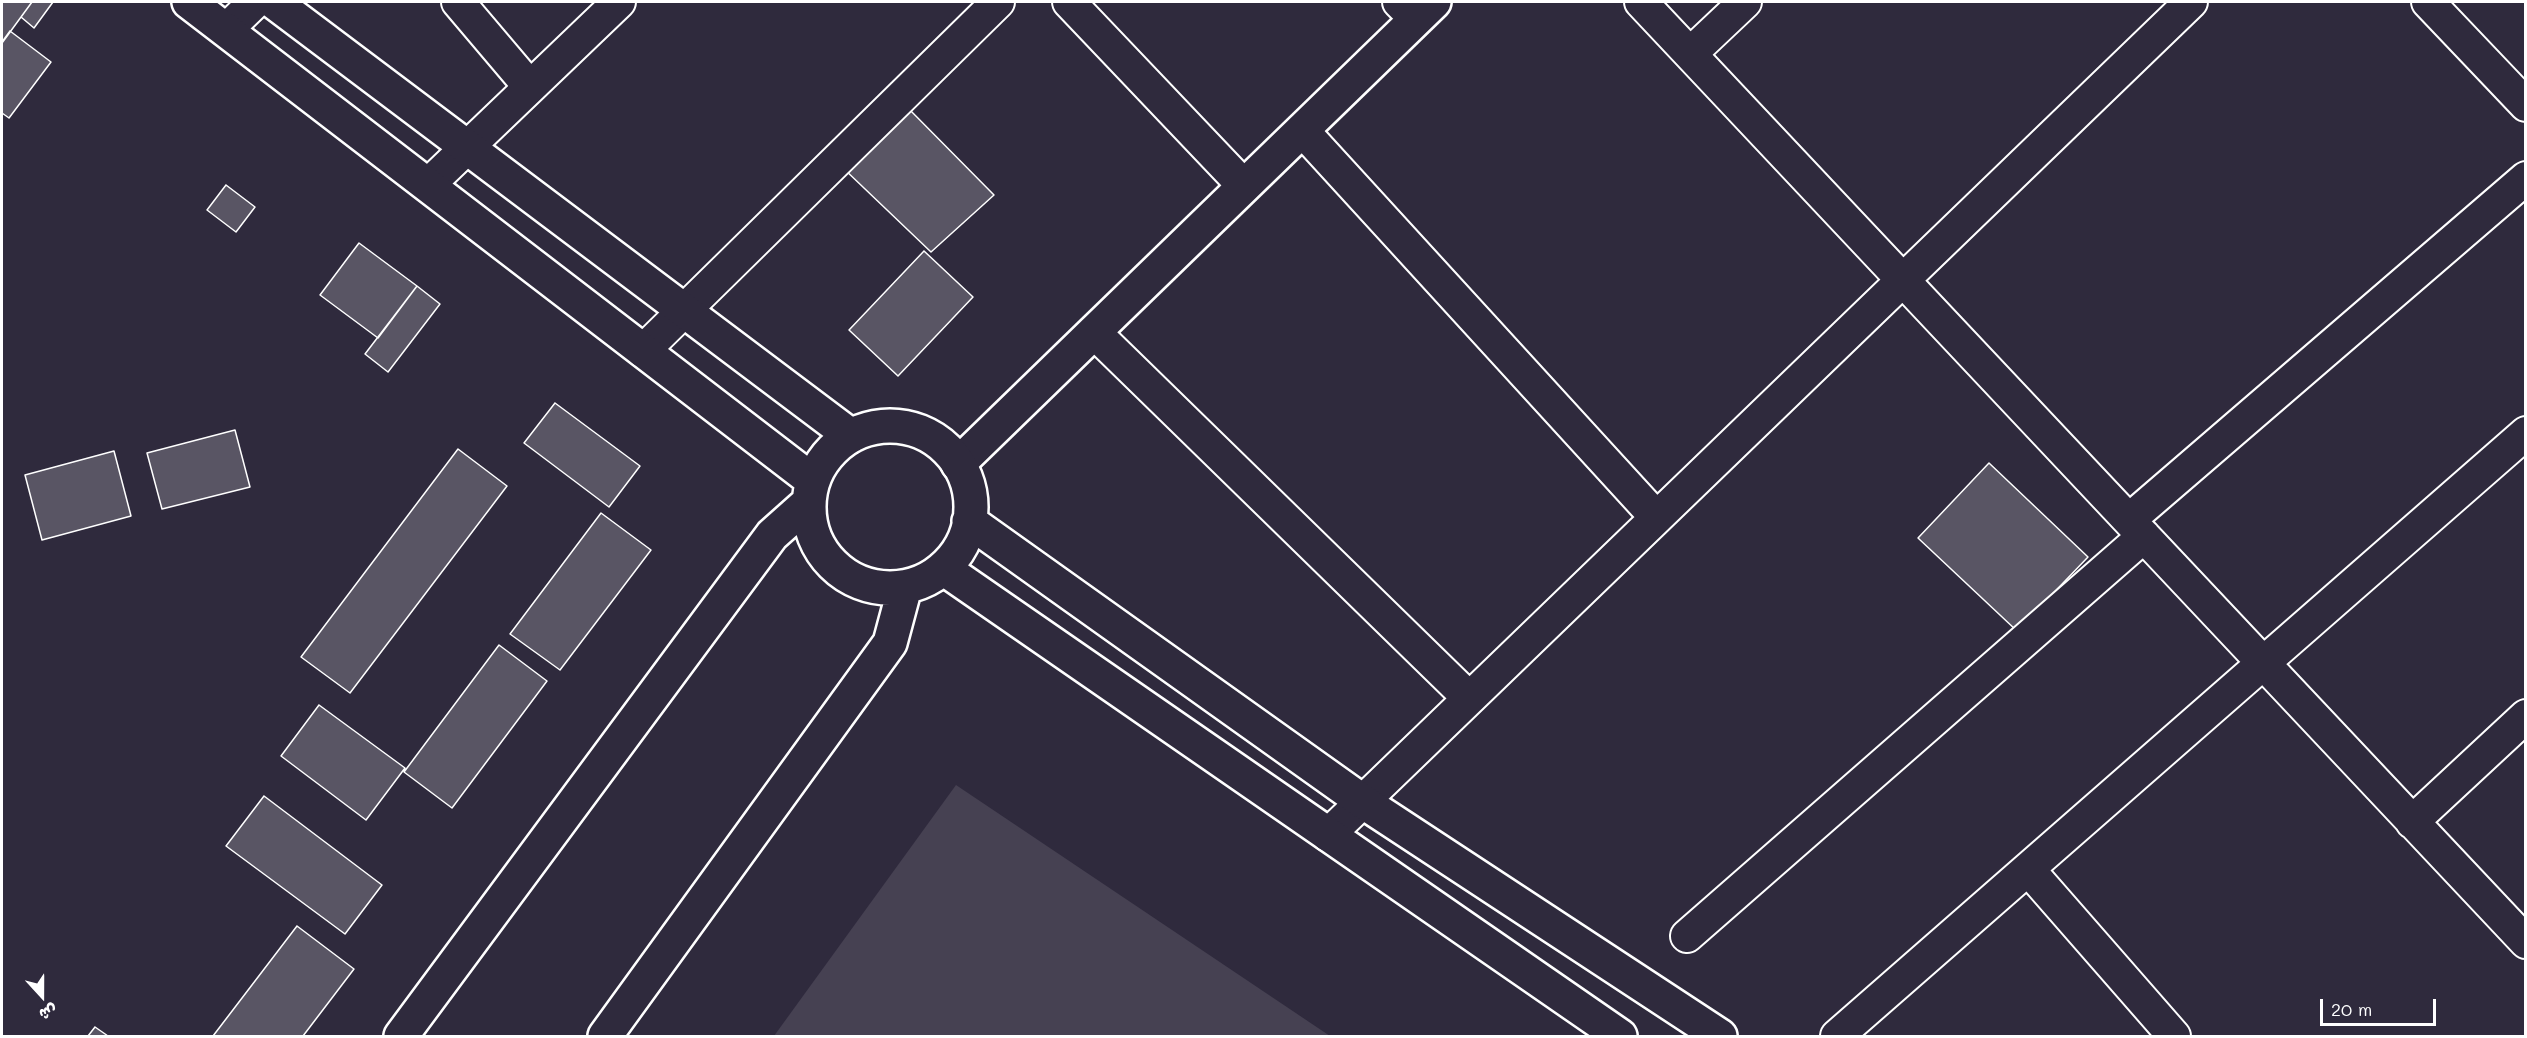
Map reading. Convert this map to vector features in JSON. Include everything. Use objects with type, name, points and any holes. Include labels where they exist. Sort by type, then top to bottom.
[{"type":"main road","points":[[189,2],[643,351],[811,492]]},
{"type":"main road","points":[[274,2],[852,436]]},
{"type":"main road","points":[[958,464],[1302,130],[1416,7]]},
{"type":"main road","points":[[890,426],[910,429],[929,436],[945,448],[958,464],[967,482],[971,502],[969,522],[964,539],[943,568],[925,580],[905,587],[884,588],[863,584],[844,574],[828,561],[816,543],[810,523],[811,492],[822,463],[835,448],[852,436],[870,429],[890,426]]},
{"type":"main road","points":[[401,1036],[772,535],[811,492]]},
{"type":"main road","points":[[969,522],[1362,801],[1720,1036]]},
{"type":"main road","points":[[943,568],[1620,1036]]},
{"type":"main road","points":[[605,1036],[890,643],[905,587]]},
{"type":"street","points":[[226,30],[255,2]]},
{"type":"street","points":[[458,2],[530,87]]},
{"type":"street","points":[[428,185],[619,2]]},
{"type":"street","points":[[643,351],[998,2]]},
{"type":"street","points":[[1069,2],[1244,186]]},
{"type":"street","points":[[1641,2],[2526,942]]},
{"type":"street","points":[[1690,54],[1744,2]]},
{"type":"street","points":[[1328,835],[2191,2]]},
{"type":"street","points":[[2428,2],[2526,105]]},
{"type":"street","points":[[1302,130],[1656,517]]},
{"type":"street","points":[[1687,936],[2526,178]]},
{"type":"street","points":[[1094,332],[1469,698]]},
{"type":"street","points":[[1837,1036],[2526,433]]},
{"type":"street","points":[[2412,822],[2526,716]]},
{"type":"street","points":[[2028,869],[2174,1036]]},
{"type":"shaded area","points":[[956,785],[1330,1036],[774,1036]]},
{"type":"building","points":[[2,2],[32,2],[2,43]]},
{"type":"building","points":[[32,2],[53,2],[34,28],[21,17]]},
{"type":"building","points":[[10,31],[51,62],[9,118],[2,113],[2,42]]},
{"type":"building","points":[[904,104],[994,195],[931,252],[842,167]]},
{"type":"building","points":[[226,185],[255,207],[236,232],[207,210]]},
{"type":"building","points":[[359,243],[417,286],[378,338],[320,295]]},
{"type":"building","points":[[924,251],[973,297],[898,376],[849,330]]},
{"type":"building","points":[[417,286],[440,304],[388,372],[365,354]]},
{"type":"building","points":[[555,403],[640,466],[609,507],[524,443]]},
{"type":"building","points":[[235,430],[250,487],[162,509],[147,453]]},
{"type":"building","points":[[458,449],[507,486],[350,693],[301,657]]},
{"type":"building","points":[[114,451],[131,516],[42,540],[25,475]]},
{"type":"building","points":[[1989,463],[2088,557],[2017,631],[1918,538]]},
{"type":"building","points":[[601,513],[651,550],[560,670],[510,634]]},
{"type":"building","points":[[499,645],[547,681],[452,808],[404,772]]},
{"type":"building","points":[[319,705],[405,768],[366,820],[281,756]]},
{"type":"building","points":[[264,796],[382,885],[345,934],[226,846]]},
{"type":"building","points":[[297,926],[354,969],[303,1036],[213,1036]]},
{"type":"building","points":[[95,1027],[108,1036],[88,1036]]}]
